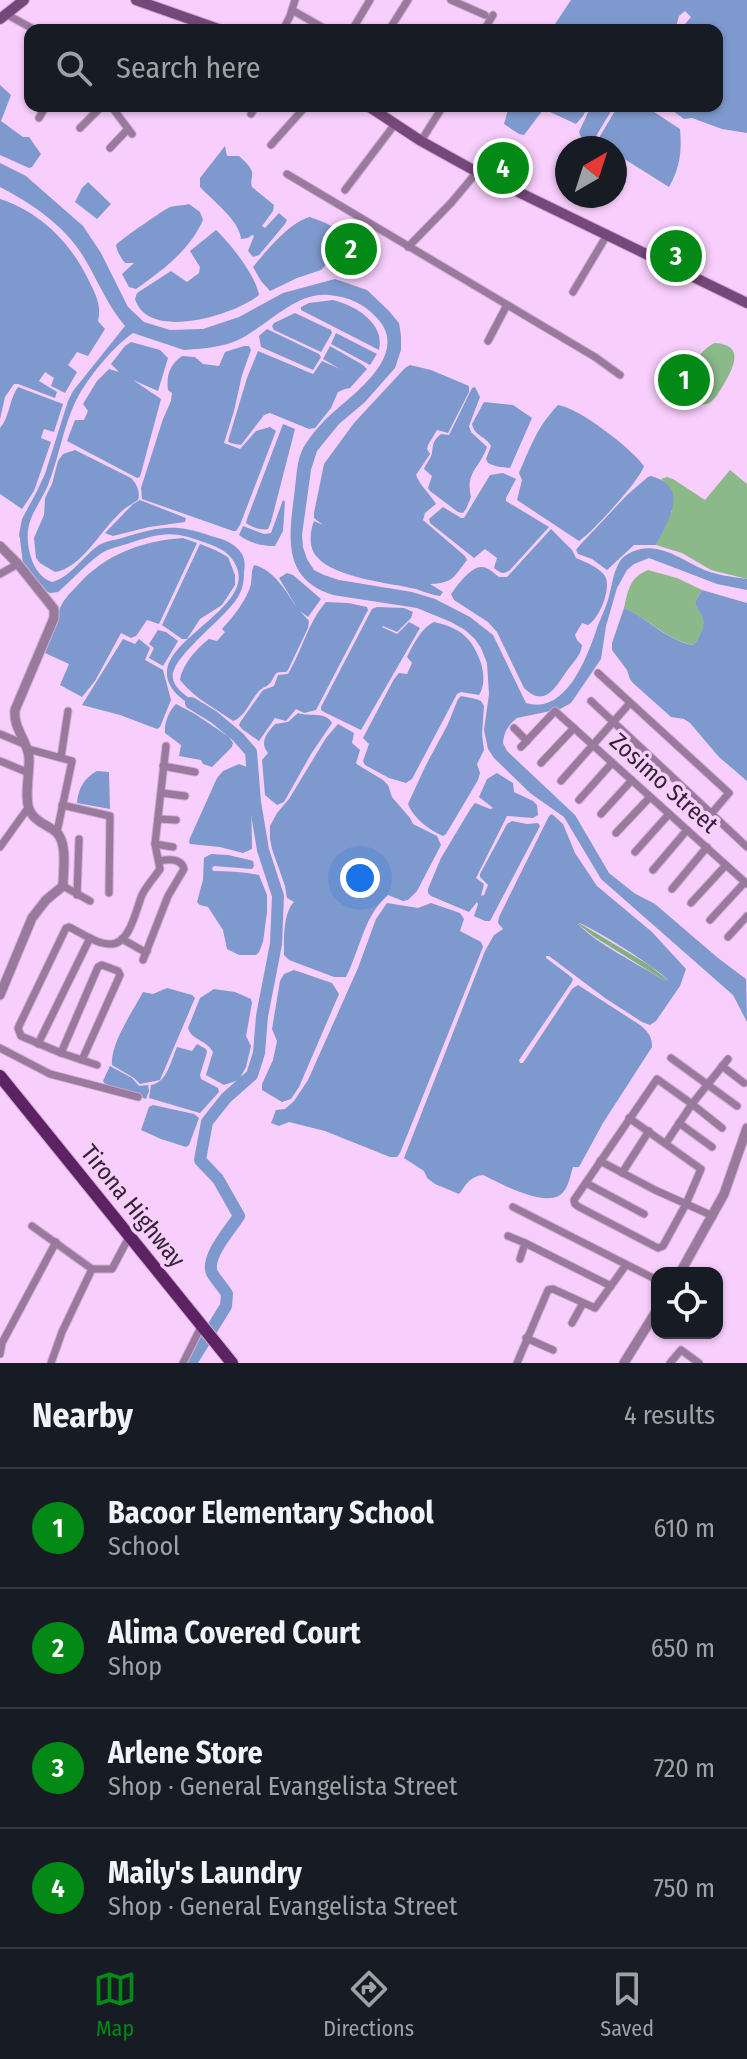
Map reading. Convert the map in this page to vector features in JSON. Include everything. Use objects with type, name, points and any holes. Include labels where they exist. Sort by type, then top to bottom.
[{"type":"main road","points":[[3,17],[24,0]]},
{"type":"main road","points":[[139,1],[204,24]]},
{"type":"main road","points":[[377,112],[477,172],[747,303]]},
{"type":"main road","name":"Tirona Highway","points":[[0,1077],[232,1363]]},
{"type":"street","points":[[286,24],[295,0]]},
{"type":"street","points":[[356,24],[370,0]]},
{"type":"street","points":[[393,24],[408,0]]},
{"type":"street","points":[[451,0],[489,15],[486,24]]},
{"type":"street","points":[[292,10],[316,24]]},
{"type":"street","points":[[3,17],[24,26]]},
{"type":"street","points":[[39,118],[42,112]]},
{"type":"street","points":[[80,128],[96,112]]},
{"type":"street","points":[[110,148],[130,132],[115,112]]},
{"type":"street","points":[[271,145],[301,112]]},
{"type":"street","points":[[421,141],[439,112]]},
{"type":"street","points":[[345,190],[395,124]]},
{"type":"street","points":[[408,247],[477,172]]},
{"type":"street","points":[[287,174],[595,357],[620,375]]},
{"type":"street","points":[[573,292],[607,235]]},
{"type":"street","points":[[488,341],[507,305]]},
{"type":"street","points":[[0,546],[49,601],[55,613],[15,710],[14,719],[26,746],[28,808],[0,847]]},
{"type":"street","points":[[0,574],[18,564]]},
{"type":"street","points":[[598,673],[729,793],[711,814]]},
{"type":"street","points":[[591,701],[747,847]]},
{"type":"street","points":[[561,781],[630,703]]},
{"type":"street","points":[[61,757],[68,711]]},
{"type":"street","name":"Zosimo Street","points":[[514,728],[524,744],[555,711],[746,883]]},
{"type":"street","points":[[541,763],[574,728]]},
{"type":"street","points":[[0,734],[72,761],[57,832]]},
{"type":"street","points":[[97,1065],[27,1039],[21,1036],[18,1028],[64,931],[69,927],[111,944],[122,939],[127,932],[141,897],[160,869],[155,844],[166,746]]},
{"type":"street","points":[[0,761],[29,773]]},
{"type":"street","points":[[579,800],[612,763]]},
{"type":"street","points":[[163,766],[195,772]]},
{"type":"street","points":[[601,814],[632,780]]},
{"type":"street","points":[[162,793],[185,796]]},
{"type":"street","points":[[616,833],[650,797]]},
{"type":"street","points":[[62,805],[110,816],[109,893]]},
{"type":"street","points":[[0,995],[32,918],[40,906],[63,886],[61,839],[57,832],[35,818],[28,808]]},
{"type":"street","points":[[635,852],[669,814]]},
{"type":"street","points":[[158,819],[176,820]]},
{"type":"street","points":[[653,870],[687,830]]},
{"type":"street","points":[[77,895],[79,839]]},
{"type":"street","points":[[155,844],[173,847]]},
{"type":"street","points":[[672,889],[707,847]]},
{"type":"street","points":[[143,960],[168,896],[184,869],[173,859],[159,861]]},
{"type":"street","points":[[691,903],[726,865]]},
{"type":"street","points":[[710,920],[746,883]]},
{"type":"street","points":[[63,886],[90,901]]},
{"type":"street","points":[[728,937],[747,916]]},
{"type":"street","points":[[38,1044],[90,938]]},
{"type":"street","points":[[122,939],[147,951]]},
{"type":"street","points":[[61,1053],[98,967],[102,965],[118,971],[120,975],[82,1060]]},
{"type":"street","points":[[18,1056],[27,1039]]},
{"type":"street","points":[[0,1048],[50,1074],[138,1097]]},
{"type":"street","points":[[671,1058],[737,1106]]},
{"type":"street","points":[[666,1143],[728,1059]]},
{"type":"street","points":[[722,1066],[744,1083]]},
{"type":"street","points":[[629,1118],[701,1169],[686,1204],[663,1246],[658,1248],[575,1204],[574,1200],[629,1118],[657,1079],[722,1128]]},
{"type":"street","points":[[679,1123],[712,1147]]},
{"type":"street","points":[[683,1267],[724,1194],[747,1128]]},
{"type":"street","points":[[622,1173],[649,1131]]},
{"type":"street","points":[[600,1161],[713,1216]]},
{"type":"street","points":[[586,1183],[644,1214]]},
{"type":"street","points":[[513,1207],[651,1277]]},
{"type":"street","points":[[32,1226],[92,1269],[112,1269],[129,1237]]},
{"type":"street","points":[[508,1236],[611,1286]]},
{"type":"street","points":[[0,1354],[6,1336],[56,1242]]},
{"type":"street","points":[[520,1259],[525,1243]]},
{"type":"street","points":[[517,1363],[550,1288],[591,1307],[597,1306],[626,1265]]},
{"type":"street","points":[[51,1363],[92,1269]]},
{"type":"street","points":[[572,1323],[583,1303]]},
{"type":"street","points":[[624,1363],[651,1320]]},
{"type":"street","points":[[183,1363],[207,1334]]},
{"type":"street","points":[[526,1338],[553,1350]]},
{"type":"street","points":[[670,1363],[681,1350],[699,1363]]},
{"type":"green space","points":[[715,343],[734,352],[733,364],[714,399],[706,404],[696,404],[687,400],[684,383],[694,363]]},
{"type":"green space","points":[[730,470],[747,484],[747,579],[711,570],[682,553],[656,545],[672,511],[670,488],[661,479],[673,479],[705,500]]},
{"type":"green space","points":[[648,570],[677,578],[702,590],[695,602],[703,618],[703,626],[694,645],[675,639],[624,608],[634,580]]},
{"type":"green space","points":[[579,923],[649,965],[668,980],[593,936]]},
{"type":"water","points":[[571,0],[747,0],[747,133],[722,129],[692,118],[684,119],[674,112],[723,112],[723,24],[685,24],[691,17],[685,11],[677,24],[555,24]]},
{"type":"water","points":[[0,85],[11,95],[1,121],[23,137],[29,137],[41,154],[32,167],[0,155]]},
{"type":"water","points":[[507,112],[541,112],[524,135],[504,124]]},
{"type":"water","points":[[550,112],[585,112],[576,124]]},
{"type":"water","points":[[588,112],[610,112],[596,136],[581,136],[579,132]]},
{"type":"water","points":[[614,112],[654,112],[680,129],[679,159],[669,187],[627,161],[627,136],[600,136]]},
{"type":"water","points":[[225,146],[227,156],[239,156],[248,165],[252,172],[252,187],[274,205],[262,226],[265,228],[279,213],[287,220],[259,255],[253,257],[248,251],[254,236],[241,239],[231,218],[200,187],[200,178]]},
{"type":"water","points":[[0,163],[26,176],[83,226],[101,253],[128,307],[144,322],[170,330],[203,329],[239,317],[283,293],[335,279],[367,290],[389,311],[399,323],[401,336],[401,350],[395,368],[365,402],[339,424],[317,451],[311,470],[302,535],[307,559],[314,570],[324,575],[412,592],[435,599],[470,617],[493,635],[526,703],[540,705],[552,701],[572,682],[592,643],[617,566],[629,553],[650,548],[677,556],[710,572],[747,579],[747,590],[717,584],[649,558],[634,564],[617,588],[601,659],[571,703],[560,709],[517,718],[507,729],[503,743],[507,751],[575,815],[609,873],[634,893],[655,904],[746,979],[747,1022],[733,995],[601,879],[564,817],[530,793],[494,758],[488,749],[484,730],[489,694],[487,663],[475,639],[451,622],[417,608],[333,595],[316,587],[296,565],[292,552],[291,521],[301,452],[328,417],[368,381],[384,357],[387,344],[385,331],[377,318],[361,305],[349,299],[317,295],[293,304],[238,340],[205,348],[184,350],[133,333],[97,368],[70,415],[46,491],[28,530],[32,560],[45,579],[52,582],[65,576],[102,544],[157,529],[187,529],[220,539],[236,547],[243,556],[244,578],[239,595],[189,649],[174,670],[175,684],[186,696],[204,707],[201,711],[174,691],[167,672],[171,659],[180,647],[220,610],[238,585],[238,571],[227,554],[186,536],[159,535],[105,551],[58,592],[46,591],[23,564],[19,535],[22,519],[45,474],[73,391],[125,326],[69,238],[37,209],[0,187]]},
{"type":"water","points":[[88,182],[111,204],[97,219],[75,202]]},
{"type":"water","points":[[0,199],[41,220],[63,241],[81,265],[93,289],[98,304],[98,321],[105,329],[88,356],[77,352],[68,365],[77,372],[65,393],[51,386],[54,378],[45,372],[39,381],[57,392],[55,398],[14,384],[5,397],[0,419]]},
{"type":"water","points":[[189,204],[200,212],[203,220],[190,241],[156,275],[136,289],[129,287],[122,274],[134,263],[125,263],[116,245],[166,209]]},
{"type":"water","points":[[310,217],[332,227],[339,238],[325,266],[270,291],[253,267],[287,231]]},
{"type":"water","points":[[216,230],[248,270],[259,295],[231,310],[193,321],[156,319],[143,312],[135,299],[137,293],[171,271],[187,282],[199,273],[200,267],[190,251]]},
{"type":"water","points":[[333,300],[367,317],[378,332],[379,350],[301,310],[309,303]]},
{"type":"water","points":[[295,313],[331,330],[321,352],[274,330],[274,323]]},
{"type":"water","points":[[267,329],[319,354],[321,357],[313,370],[261,347],[259,336]]},
{"type":"water","points":[[336,333],[377,354],[370,365],[331,344]]},
{"type":"water","points":[[131,342],[160,350],[168,358],[158,391],[133,380],[161,399],[140,477],[137,478],[67,441],[75,420],[84,420],[88,411],[83,404],[97,381],[109,369],[119,372],[111,364]]},
{"type":"water","points":[[249,346],[251,350],[224,443],[240,449],[256,431],[270,427],[276,431],[240,525],[233,531],[142,499],[141,488],[171,401],[168,380],[174,363],[182,356],[195,357],[203,364],[219,366],[225,352]]},
{"type":"water","points":[[330,346],[367,369],[350,388],[338,392],[331,408],[315,428],[309,429],[270,413],[264,415],[241,445],[228,441],[258,351],[313,374],[322,361],[340,369],[323,359]]},
{"type":"water","points":[[410,365],[469,386],[469,392],[448,433],[437,430],[428,445],[430,454],[416,475],[436,504],[425,513],[423,520],[467,560],[452,578],[430,584],[443,592],[440,596],[336,570],[317,557],[311,544],[314,521],[323,525],[314,518],[314,513],[324,464],[354,423]]},
{"type":"water","points":[[18,387],[63,404],[54,432],[44,429],[41,438],[51,442],[34,491],[22,509],[0,494],[0,428]]},
{"type":"water","points":[[475,387],[480,397],[469,426],[487,447],[472,476],[471,497],[463,513],[430,491],[432,476],[424,469],[435,441],[441,434],[449,435]]},
{"type":"water","points":[[484,402],[513,405],[532,418],[510,468],[488,463],[486,459],[491,446],[473,428],[472,424]]},
{"type":"water","points":[[558,405],[578,413],[604,430],[644,466],[615,506],[579,541],[517,500],[522,480],[519,473],[531,445]]},
{"type":"water","points":[[283,424],[295,429],[271,522],[268,529],[260,529],[246,523]]},
{"type":"water","points":[[75,450],[131,478],[138,488],[139,497],[119,514],[81,557],[55,572],[36,558],[34,538],[44,515],[45,498],[58,461],[63,454]]},
{"type":"water","points":[[503,473],[516,479],[506,501],[549,527],[510,570],[503,573],[494,568],[497,558],[485,549],[474,558],[429,519],[443,507],[464,518],[490,475]]},
{"type":"water","points":[[651,476],[663,481],[673,496],[670,516],[656,545],[634,545],[607,570],[578,554],[576,550],[580,545],[627,495]]},
{"type":"water","points":[[140,500],[186,518],[185,522],[113,536],[105,533]]},
{"type":"water","points":[[283,500],[283,531],[275,546],[256,544],[239,535],[243,526],[264,534],[271,533]]},
{"type":"water","points":[[551,529],[576,558],[592,565],[605,576],[607,588],[592,622],[588,625],[582,623],[575,635],[582,645],[577,657],[555,687],[545,696],[539,696],[524,688],[497,632],[488,622],[454,600],[451,594],[465,577],[478,568],[487,568],[499,577],[507,577]]},
{"type":"water","points":[[183,538],[197,543],[159,624],[147,620],[136,636],[131,638],[121,633],[95,681],[82,697],[60,685],[69,664],[45,653],[60,607],[69,594],[100,565],[125,551],[153,542]]},
{"type":"water","points":[[200,544],[228,557],[235,575],[235,585],[222,605],[200,619],[187,639],[182,639],[162,625]]},
{"type":"water","points":[[254,565],[273,576],[296,606],[279,578],[287,573],[321,599],[308,617],[300,611],[309,621],[308,628],[288,670],[276,674],[233,721],[199,698],[180,680],[195,652],[209,639],[217,641],[225,632],[222,629],[249,590]]},
{"type":"water","points":[[702,590],[747,603],[747,781],[719,757],[690,723],[671,717],[633,683],[612,650],[624,608],[667,635],[694,645],[703,626],[703,618],[695,602]]},
{"type":"water","points":[[326,602],[348,603],[367,607],[368,610],[316,710],[304,713],[296,709],[286,721],[275,718],[259,741],[239,725],[263,690],[274,686],[278,675],[288,674],[314,618]]},
{"type":"water","points":[[404,608],[413,612],[397,632],[382,627],[397,634],[409,622],[420,628],[361,730],[324,712],[321,707],[372,609]]},
{"type":"water","points":[[434,622],[458,631],[474,647],[481,663],[483,684],[479,695],[457,694],[412,779],[406,783],[365,765],[363,761],[369,744],[363,738],[394,679],[399,673],[407,674],[412,663],[407,657],[415,642]]},
{"type":"water","points":[[158,630],[178,641],[163,666],[149,658],[154,648],[149,644]]},
{"type":"water","points":[[123,639],[135,644],[139,639],[150,648],[145,660],[163,670],[171,700],[157,729],[82,705]]},
{"type":"water","points":[[461,696],[481,701],[484,706],[484,750],[477,764],[480,773],[478,780],[443,836],[422,823],[408,804]]},
{"type":"water","points":[[176,704],[229,737],[233,743],[212,767],[201,760],[179,756],[181,745],[165,733],[168,717]]},
{"type":"water","points":[[298,713],[326,717],[332,723],[284,802],[277,805],[265,795],[262,760],[268,753],[264,741],[275,724],[288,722]]},
{"type":"water","points":[[338,724],[354,733],[352,743],[360,750],[356,763],[383,780],[413,824],[437,836],[441,845],[417,891],[408,900],[388,895],[373,912],[346,977],[334,977],[289,960],[284,955],[286,919],[294,902],[287,898],[270,839],[270,826],[277,813]]},
{"type":"water","points":[[239,764],[247,767],[251,786],[252,849],[243,853],[190,844],[217,778],[223,771]]},
{"type":"water","points":[[97,771],[109,772],[110,809],[77,803],[82,784]]},
{"type":"water","points":[[497,773],[513,783],[514,792],[537,805],[538,815],[533,818],[507,816],[476,878],[484,884],[481,896],[488,885],[480,874],[507,824],[512,821],[538,823],[540,826],[490,921],[485,921],[474,916],[477,902],[469,912],[431,896],[428,889],[441,858],[475,803],[493,808],[479,797],[487,779]]},
{"type":"water","points":[[552,814],[563,824],[575,853],[597,886],[652,932],[686,969],[680,986],[650,1025],[546,956],[573,979],[519,1060],[520,1063],[523,1063],[572,989],[578,985],[640,1025],[649,1034],[652,1047],[579,1167],[573,1167],[567,1186],[560,1195],[552,1198],[532,1196],[483,1175],[472,1179],[459,1194],[435,1184],[424,1171],[404,1158],[485,951],[494,935],[503,929],[498,923],[499,917]],"holes":[[[578,924],[587,926],[640,958],[668,980],[607,946]]]},
{"type":"water","points":[[211,854],[253,861],[252,869],[212,868],[213,871],[259,875],[267,895],[267,912],[263,942],[256,955],[239,955],[227,949],[223,930],[208,907],[197,902],[203,880],[204,858]]},
{"type":"water","points":[[387,903],[418,908],[431,903],[460,913],[464,919],[460,931],[481,942],[483,947],[397,1157],[325,1131],[289,1122],[279,1126],[271,1123],[276,1110],[285,1109],[294,1101],[308,1080],[358,968],[376,919]]},
{"type":"water","points":[[294,970],[332,983],[339,994],[299,1087],[291,1099],[282,1102],[262,1090],[262,1084],[273,1060],[277,1041],[272,1029],[280,981],[284,974]]},
{"type":"water","points":[[167,988],[195,998],[160,1080],[140,1084],[112,1065],[112,1057],[123,1028],[143,992],[153,994]]},
{"type":"water","points":[[214,989],[235,992],[251,999],[252,1003],[246,1036],[251,1046],[246,1067],[239,1080],[224,1085],[206,1075],[213,1052],[188,1028],[200,998]]},
{"type":"water","points":[[197,1044],[207,1052],[201,1079],[218,1088],[219,1092],[200,1113],[149,1098],[151,1085],[165,1076],[177,1047],[192,1051]]},
{"type":"water","points":[[110,1066],[132,1078],[139,1086],[148,1085],[146,1099],[105,1084],[103,1081]]},
{"type":"water","points":[[153,1105],[194,1114],[199,1118],[189,1145],[186,1147],[141,1130],[149,1107]]},
{"type":"waterway","points":[[191,703],[214,717],[251,752],[263,850],[278,896],[276,944],[262,1016],[259,1053],[252,1075],[226,1098],[207,1122],[200,1160],[218,1179],[239,1216],[212,1259],[212,1273],[227,1294],[226,1306],[191,1363]]},
{"type":"place","name":"Maily's Laundry","points":[[503,168]]},
{"type":"place","name":"Alima Covered Court","points":[[351,249]]},
{"type":"place","name":"Arlene Store","points":[[676,256]]},
{"type":"place","name":"Bacoor Elementary School","points":[[684,380]]}]
